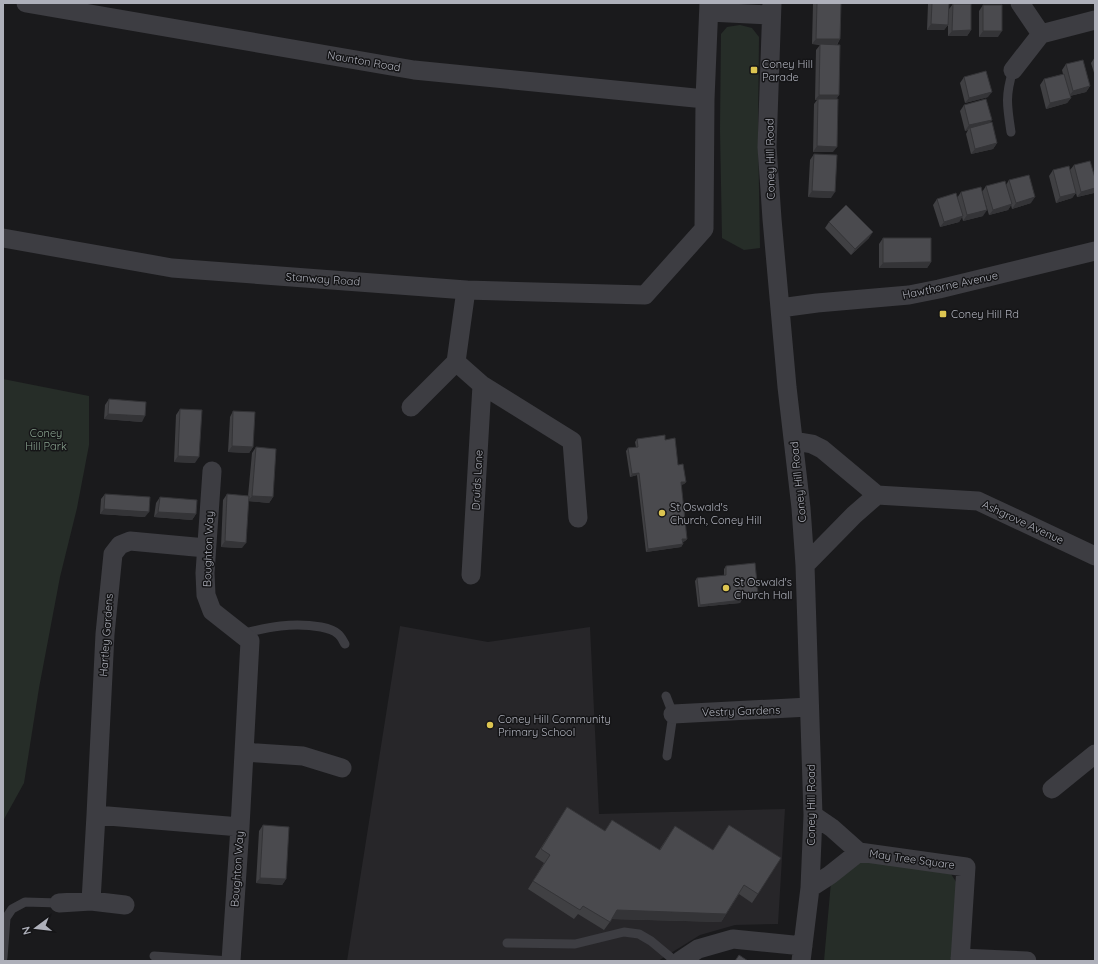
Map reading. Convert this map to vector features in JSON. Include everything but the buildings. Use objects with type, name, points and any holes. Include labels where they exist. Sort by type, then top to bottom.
[{"type":"street","name":"Naunton Road","points":[[26,3],[414,70],[705,99]]},
{"type":"street","points":[[1020,3],[1041,34]]},
{"type":"street","points":[[705,99],[709,8],[772,9]]},
{"type":"street","name":"Coney Hill Road","points":[[772,9],[768,147],[772,219],[801,508],[805,565],[813,815],[810,888],[802,953]]},
{"type":"street","points":[[1013,70],[1041,34],[1095,20]]},
{"type":"street","name":"Stanway Road","points":[[3,238],[172,268],[466,290],[645,295],[704,229],[705,99]]},
{"type":"street","name":"Hawthorne Avenue","points":[[780,308],[817,302],[909,296],[1095,251]]},
{"type":"street","points":[[411,407],[456,362],[466,290]]},
{"type":"street","points":[[456,362],[482,385],[572,441],[578,518]]},
{"type":"street","name":"Druids Lane","points":[[471,575],[482,385]]},
{"type":"street","points":[[794,441],[812,444],[822,449],[877,495],[805,565]]},
{"type":"street","name":"Boughton Way","points":[[212,471],[206,548],[206,595],[212,611],[250,641],[231,961]]},
{"type":"street","name":"Ashgrove Avenue","points":[[877,495],[978,501],[1095,556]]},
{"type":"street","name":"Hartley Gardens","points":[[91,901],[105,634],[113,554],[120,545],[130,541],[206,548]]},
{"type":"street","name":"Vestry Gardens","points":[[669,705],[809,707]]},
{"type":"street","points":[[244,752],[303,756],[342,768]]},
{"type":"street","points":[[1052,790],[1095,754]]},
{"type":"street","points":[[96,815],[240,827]]},
{"type":"street","name":"May Tree Square","points":[[813,815],[832,828],[859,852],[966,867],[960,960]]},
{"type":"street","name":"May Tree Square","points":[[810,888],[830,875],[859,852]]},
{"type":"street","points":[[59,903],[91,901],[125,905]]},
{"type":"street","points":[[680,961],[698,949],[733,939],[802,953]]},
{"type":"street","points":[[960,960],[1027,961]]},
{"type":"lane","points":[[1012,132],[1007,105],[1008,87],[1013,70]]},
{"type":"lane","points":[[241,634],[273,626],[289,624],[308,625],[328,629],[338,634],[345,644]]},
{"type":"lane","points":[[667,756],[669,705]]},
{"type":"lane","points":[[3,958],[6,918],[12,908],[25,902],[59,903]]},
{"type":"lane","points":[[507,944],[574,944],[624,932],[639,934],[651,941],[675,961]]},
{"type":"lane","points":[[154,956],[231,961]]},
{"type":"shaded area","name":"Coney Hill Community Primary School","points":[[400,626],[488,642],[590,627],[599,814],[785,809],[778,924],[735,925],[700,935],[658,961],[347,961]]},
{"type":"green space","points":[[740,25],[752,28],[759,37],[758,130],[760,248],[744,250],[722,238],[720,129],[721,34],[727,27]]},
{"type":"green space","name":"Coney Hill Park","points":[[3,379],[89,396],[89,445],[77,508],[60,577],[39,688],[24,783],[3,821]]},
{"type":"green space","points":[[859,858],[951,874],[958,885],[954,961],[824,961],[831,882]]},
{"type":"place","name":"Coney Hill Parade","points":[[754,70]]},
{"type":"place","name":"Coney Hill Rd","points":[[943,314]]},
{"type":"place","name":"St Oswald's Church, Coney Hill","points":[[662,513]]},
{"type":"place","name":"St Oswald's Church Hall","points":[[726,588]]},
{"type":"place","name":"Coney Hill Community Primary School","points":[[490,725]]}]
